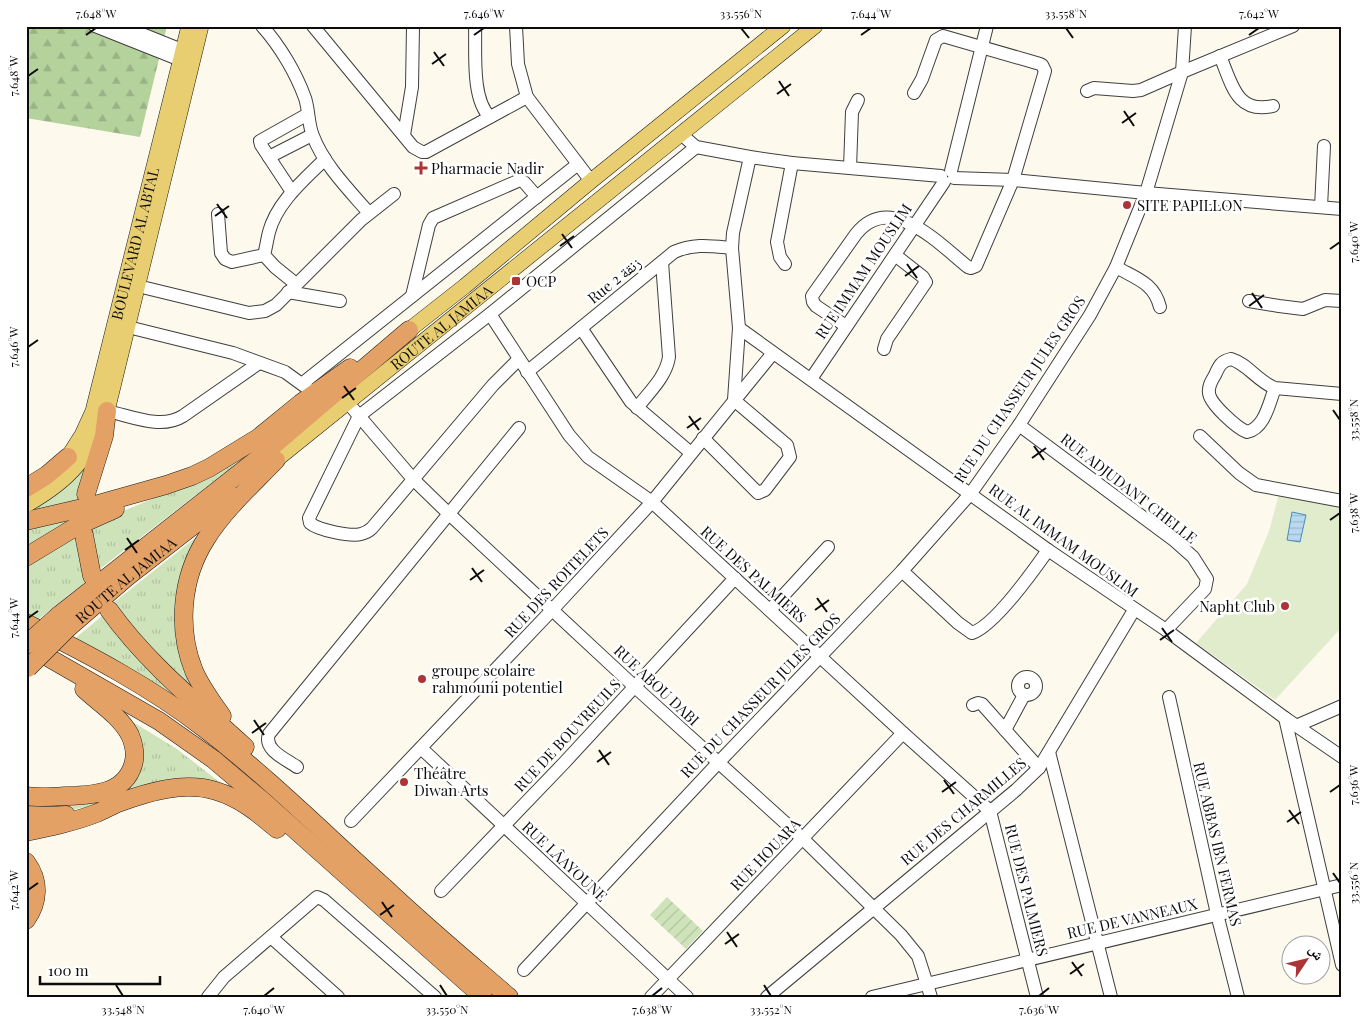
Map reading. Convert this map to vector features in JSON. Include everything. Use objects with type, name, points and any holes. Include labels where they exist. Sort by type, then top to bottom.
[{"type":"highway","points":[[26,521],[95,505],[192,476],[242,449],[308,388],[409,330]]},
{"type":"highway","name":"ROUTE AL JAMIAA","points":[[63,622],[409,330]]},
{"type":"highway","points":[[86,494],[104,436],[107,411]]},
{"type":"highway","points":[[26,488],[47,475],[68,456]]},
{"type":"highway","points":[[250,752],[214,704],[194,671],[186,638],[184,608],[190,574],[196,557],[206,539],[233,505],[276,460]]},
{"type":"highway","name":"ROUTE AL JAMIAA","points":[[63,622],[127,578],[276,460]]},
{"type":"highway","points":[[26,557],[77,526],[166,485]]},
{"type":"highway","points":[[84,535],[92,576]]},
{"type":"highway","points":[[109,610],[120,626],[150,658],[349,847],[448,935],[504,992]]},
{"type":"highway","points":[[63,622],[26,645],[137,707],[187,740],[247,787],[483,997]]},
{"type":"highway","points":[[63,622],[27,667],[84,689],[144,720],[186,748],[232,783],[307,846],[332,863]]},
{"type":"highway","points":[[26,623],[78,649],[143,687],[205,728],[504,992]]},
{"type":"highway","points":[[26,796],[41,798],[105,792],[120,785],[131,771],[135,752],[130,736],[118,720],[84,689]]},
{"type":"highway","points":[[26,814],[65,815],[174,788],[215,790],[234,798],[252,809],[308,855],[332,863]]},
{"type":"highway","points":[[26,832],[74,820],[118,803]]},
{"type":"highway","points":[[26,862],[35,878],[37,890],[33,909],[26,920]]},
{"type":"main road","name":"BOULEVARD AL ABTAL","points":[[26,505],[54,488],[77,467],[90,448],[107,411],[187,58],[189,26]]},
{"type":"main road","name":"BOULEVARD AL ABTAL","points":[[68,456],[82,435],[93,411],[187,58],[201,26]]},
{"type":"main road","name":"ROUTE AL JAMIAA","points":[[409,330],[783,26]]},
{"type":"main road","name":"ROUTE AL JAMIAA","points":[[276,460],[815,26]]},
{"type":"street","points":[[95,26],[187,58]]},
{"type":"street","points":[[122,26],[187,58]]},
{"type":"street","points":[[262,26],[277,45],[291,69],[305,99],[312,135],[325,159],[368,213]]},
{"type":"street","points":[[313,26],[417,150],[426,152],[527,98]]},
{"type":"street","points":[[404,135],[412,87],[413,26]]},
{"type":"street","points":[[475,26],[477,88],[484,112],[490,118]]},
{"type":"street","points":[[948,177],[987,26]]},
{"type":"street","name":"RUE DU CHASSEUR JULES GROS","points":[[524,970],[718,763],[902,571],[971,493],[1019,425],[1090,315],[1116,267],[1146,193],[1182,72],[1185,26]]},
{"type":"street","points":[[1087,91],[1094,88],[1141,90],[1293,26]]},
{"type":"street","points":[[520,28],[518,64],[527,98],[591,181]]},
{"type":"street","points":[[846,326],[813,302],[812,296],[863,225],[870,221],[883,218],[897,218],[914,224],[968,266],[974,268],[979,263],[1013,180],[1045,71],[1040,64],[943,36],[939,38],[919,86],[914,93]]},
{"type":"street","points":[[1220,56],[1236,94],[1242,101],[1257,108],[1273,106]]},
{"type":"street","points":[[850,168],[852,112],[858,100]]},
{"type":"street","points":[[292,192],[261,145],[262,139],[308,114]]},
{"type":"street","points":[[682,134],[696,147],[792,163],[1342,209]]},
{"type":"street","points":[[269,157],[312,135]]},
{"type":"street","points":[[1321,207],[1324,146]]},
{"type":"street","points":[[519,359],[494,385],[372,528],[360,535],[317,527],[310,523],[309,518],[358,416],[490,314],[696,147]]},
{"type":"street","points":[[703,438],[758,493],[765,490],[790,457],[790,451],[782,440],[734,400],[739,328],[732,248],[736,217],[750,157]]},
{"type":"street","points":[[264,255],[269,232],[275,217],[292,192],[325,159]]},
{"type":"street","points":[[785,264],[780,257],[777,242],[792,163]]},
{"type":"street","points":[[136,329],[233,354],[285,372],[308,388],[412,296],[578,164]]},
{"type":"street","name":"RUE IMMAM MOUSLIM","points":[[811,379],[914,224],[948,177]]},
{"type":"street","points":[[412,296],[429,224],[433,218],[520,180],[537,197]]},
{"type":"street","points":[[146,288],[254,314],[271,309],[368,213],[394,194]]},
{"type":"street","points":[[218,214],[221,253],[225,260],[232,262],[264,255]]},
{"type":"street","name":"Rue 2 زنقة","points":[[527,372],[674,252],[685,247],[700,245],[732,248]]},
{"type":"street","points":[[264,255],[292,288],[340,302]]},
{"type":"street","points":[[884,349],[888,339],[926,282],[923,276],[895,255]]},
{"type":"street","points":[[637,408],[664,374],[668,363],[662,262]]},
{"type":"street","points":[[1116,267],[1150,287],[1157,296],[1160,307]]},
{"type":"street","points":[[1249,300],[1303,309],[1325,300],[1342,301]]},
{"type":"street","name":"RUE DES PALMIERS","points":[[490,314],[580,450],[652,502],[990,811],[1037,997]]},
{"type":"street","points":[[581,328],[627,397],[637,408],[691,453]]},
{"type":"street","name":"RUE AL IMMAM MOUSLIM","points":[[739,328],[1048,550],[1166,630],[1296,726]]},
{"type":"street","name":"RUE DES ROITELETS","points":[[351,821],[652,502],[773,353]]},
{"type":"street","points":[[1275,388],[1263,419],[1250,432],[1240,428],[1216,405],[1210,398],[1209,392],[1211,382],[1221,363],[1231,359],[1244,366],[1265,384],[1275,388],[1342,394]]},
{"type":"street","points":[[107,411],[156,422],[173,421],[259,363]]},
{"type":"street","name":"RUE ABOU DABI","points":[[348,403],[413,479],[448,513],[635,687],[802,838],[911,945],[918,956],[928,984],[930,997]]},
{"type":"street","name":"RUE ADJUDANT CHELLE","points":[[1019,425],[1175,541],[1193,557],[1207,579],[1205,589],[1166,630]]},
{"type":"street","points":[[297,767],[271,749],[268,743],[269,734],[519,428]]},
{"type":"street","points":[[1200,436],[1239,473],[1256,485],[1342,501]]},
{"type":"street","points":[[770,610],[828,547]]},
{"type":"street","points":[[902,571],[964,629],[972,633],[985,624],[1007,602],[1048,550]]},
{"type":"street","name":"RUE DE BOUVREUILS","points":[[441,891],[635,687],[735,578]]},
{"type":"street","name":"RUE DES CHARMILLES","points":[[773,994],[1039,768],[1134,610]]},
{"type":"street","points":[[1005,730],[1024,695]]},
{"type":"street","name":"RUE ABBAS IBN FERMAS","points":[[1169,697],[1217,914],[1238,997]]},
{"type":"street","points":[[973,705],[982,704],[1039,768]]},
{"type":"street","points":[[1296,726],[1342,706]]},
{"type":"street","points":[[1285,718],[1342,965]]},
{"type":"street","points":[[1296,726],[1342,758]]},
{"type":"street","name":"RUE HOUARA","points":[[651,997],[903,733]]},
{"type":"street","name":"RUE LÂAYOUNE","points":[[421,748],[687,997]]},
{"type":"street","points":[[1050,752],[1110,997]]},
{"type":"street","name":"RUE DE VANNEAUX","points":[[872,997],[1342,885]]},
{"type":"street","points":[[208,997],[224,976],[314,899],[321,897],[436,997]]},
{"type":"street","points":[[271,937],[338,997]]},
{"type":"green space","points":[[26,26],[167,26],[140,137],[26,118]]},
{"type":"green space","points":[[95,447],[81,501],[26,516],[26,511]]},
{"type":"green space","points":[[243,455],[245,457],[96,572],[90,525],[190,483]]},
{"type":"green space","name":"Napht Club","points":[[1279,494],[1342,507],[1342,627],[1275,700],[1196,643],[1247,584],[1269,531]]},
{"type":"green space","points":[[91,510],[26,554],[26,524]]},
{"type":"green space","points":[[78,528],[88,580],[35,622],[26,618],[26,561]]},
{"type":"green space","points":[[199,535],[180,579],[174,612],[179,651],[192,688],[123,624],[112,604]]},
{"type":"green space","points":[[102,616],[128,645],[226,739],[73,640]]},
{"type":"green space","points":[[128,719],[177,749],[222,784],[184,781],[146,788],[67,811],[26,811],[26,801],[125,786]]},
{"type":"green space","points":[[667,897],[703,931],[686,949],[650,915]]},
{"type":"water","points":[[1292,512],[1306,515],[1300,542],[1287,540]]},
{"type":"place","name":"Pharmacie Nadir","points":[[421,168]]},
{"type":"place","name":"SITE PAPILLON","points":[[1127,205]]},
{"type":"place","name":"OCP","points":[[516,281]]},
{"type":"place","name":"Napht Club","points":[[1285,606]]},
{"type":"place","name":"groupe scolaire rahmouni potentiel","points":[[422,679]]},
{"type":"place","name":"Théâtre Diwan Arts","points":[[404,782]]}]
